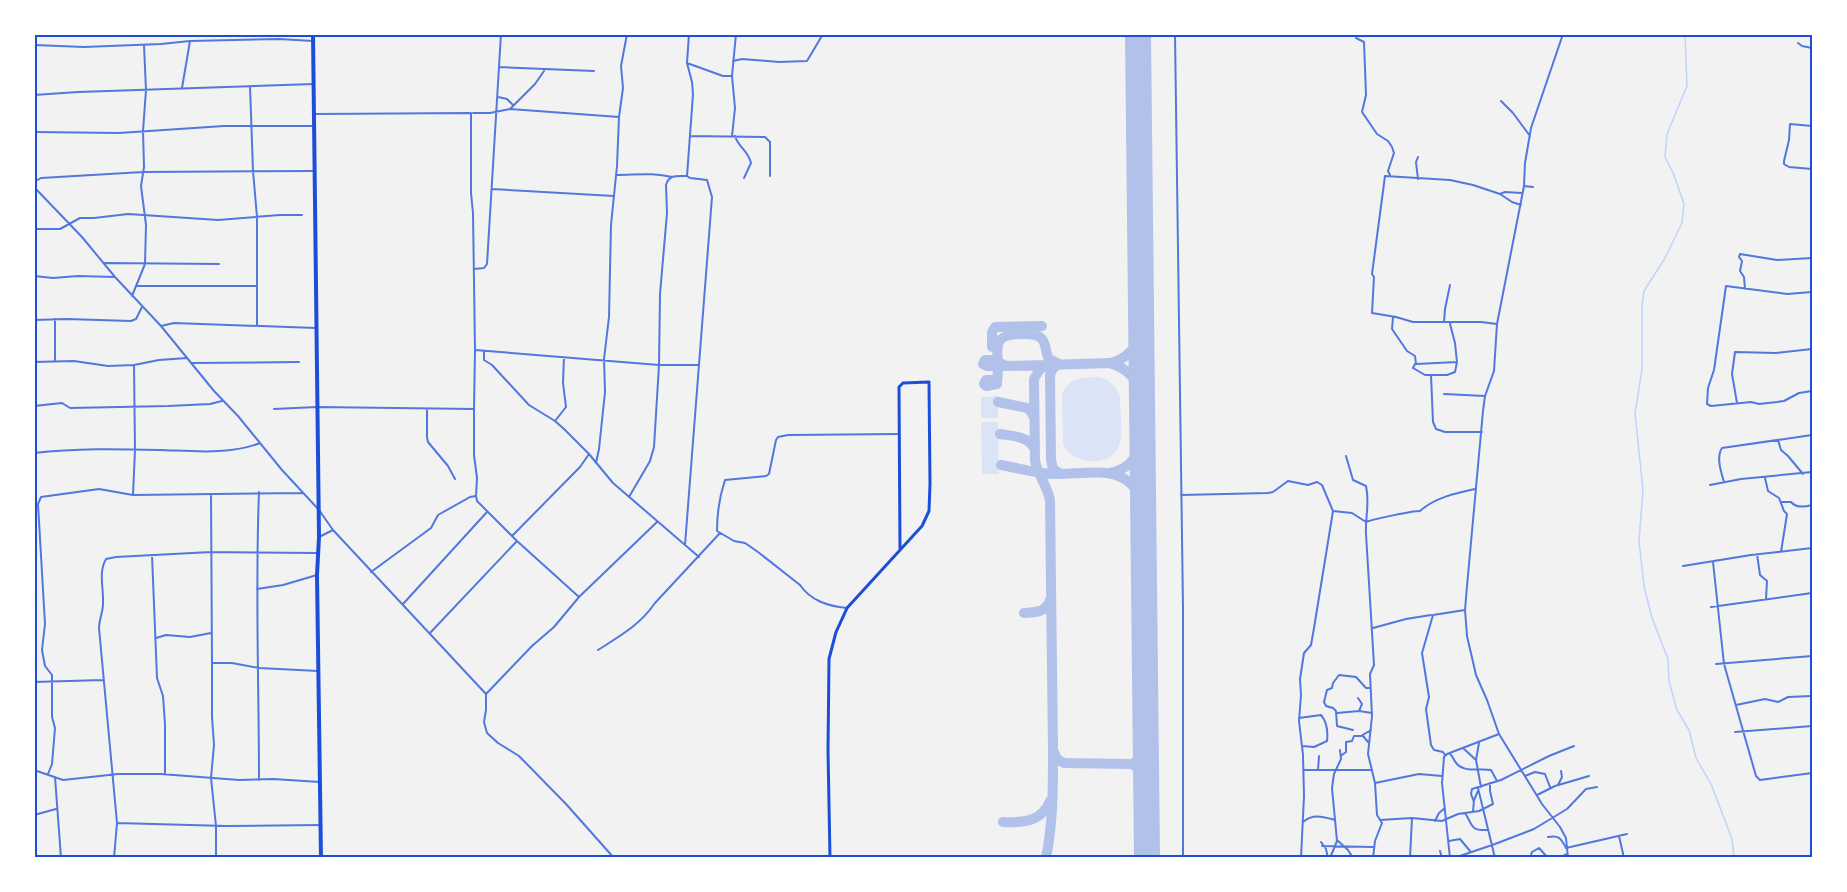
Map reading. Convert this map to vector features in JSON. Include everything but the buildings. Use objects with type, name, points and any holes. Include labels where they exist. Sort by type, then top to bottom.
[{"type":"highway","points":[[313,34],[321,858]]},
{"type":"main road","points":[[830,858],[829,659],[836,632],[847,608],[922,526],[929,511],[930,382],[903,383],[899,387],[900,549]]},
{"type":"street","points":[[474,269],[484,268],[487,264],[501,34]]},
{"type":"street","points":[[596,463],[605,392],[604,359],[609,317],[609,253],[623,88],[621,66],[627,34]]},
{"type":"street","points":[[687,176],[693,94],[687,63],[689,34]]},
{"type":"street","points":[[736,34],[732,76],[735,108],[734,136],[746,150],[751,163],[744,178]]},
{"type":"street","points":[[733,61],[742,59],[807,62],[823,34]]},
{"type":"street","points":[[1175,34],[1183,620],[1183,858]]},
{"type":"street","points":[[1559,858],[1568,856],[1563,832],[1499,734],[1476,675],[1467,636],[1465,610],[1485,396],[1494,371],[1497,324],[1521,205],[1532,125],[1563,34]]},
{"type":"street","points":[[34,45],[84,47],[190,41],[279,39],[313,41]]},
{"type":"street","points":[[1356,39],[1364,42],[1365,50],[1363,59],[1366,95],[1362,112],[1377,134],[1385,138],[1392,147],[1394,153],[1388,171],[1392,177]]},
{"type":"street","points":[[182,88],[190,41]]},
{"type":"street","points":[[1798,43],[1812,48]]},
{"type":"street","points":[[132,296],[145,264],[146,225],[141,186],[146,90],[144,45]]},
{"type":"street","points":[[687,63],[723,76],[732,76]]},
{"type":"street","points":[[499,67],[594,71]]},
{"type":"street","points":[[510,109],[535,84],[545,70]]},
{"type":"street","points":[[34,95],[314,84]]},
{"type":"street","points":[[250,86],[257,217],[257,325]]},
{"type":"street","points":[[498,97],[507,99],[514,105]]},
{"type":"street","points":[[1501,101],[1530,136]]},
{"type":"street","points":[[315,114],[490,113],[510,109],[619,117]]},
{"type":"street","points":[[471,113],[475,350],[474,455],[477,501],[579,597]]},
{"type":"street","points":[[1812,126],[1790,123],[1784,161],[1784,164],[1789,167],[1812,170]]},
{"type":"street","points":[[34,132],[119,133],[224,126],[314,126]]},
{"type":"street","points":[[690,136],[765,137],[770,142],[770,176]]},
{"type":"street","points":[[1418,157],[1416,162],[1418,179]]},
{"type":"street","points":[[34,182],[41,178],[143,172],[315,171]]},
{"type":"street","points":[[616,175],[657,173],[672,177],[687,176],[706,180],[712,197],[685,545]]},
{"type":"street","points":[[1497,324],[1413,322],[1393,316],[1374,314],[1372,311],[1374,277],[1372,273],[1384,176],[1455,181],[1480,186],[1521,205]]},
{"type":"street","points":[[629,497],[650,461],[654,447],[660,294],[667,213],[666,185],[672,177]]},
{"type":"street","points":[[1524,186],[1533,187]]},
{"type":"street","points":[[34,187],[161,326],[190,363],[319,510],[333,530],[486,694],[484,722],[487,733],[519,756],[567,804],[614,858]]},
{"type":"street","points":[[492,189],[614,196]]},
{"type":"street","points":[[1500,194],[1522,193]]},
{"type":"street","points":[[34,229],[60,229],[80,218],[128,214],[218,220],[302,215]]},
{"type":"street","points":[[1745,289],[1744,277],[1740,271],[1742,261],[1740,254],[1777,260],[1812,258]]},
{"type":"street","points":[[103,263],[219,264]]},
{"type":"street","points":[[34,276],[115,277]]},
{"type":"street","points":[[1444,322],[1450,285]]},
{"type":"street","points":[[136,286],[257,286]]},
{"type":"street","points":[[1812,292],[1787,294],[1727,286],[1724,289],[1714,370],[1708,388],[1707,404],[1711,406],[1777,402],[1799,393],[1812,392]]},
{"type":"street","points":[[34,320],[131,321],[136,319],[142,307]]},
{"type":"street","points":[[1393,316],[1392,329],[1407,351],[1415,356],[1413,367],[1415,370],[1424,375],[1450,375],[1456,370],[1457,362],[1451,322]]},
{"type":"street","points":[[55,319],[55,361]]},
{"type":"street","points":[[161,326],[174,323],[206,326],[257,325],[317,328]]},
{"type":"street","points":[[1737,404],[1732,374],[1735,352],[1776,353],[1812,349]]},
{"type":"street","points":[[475,350],[699,365]]},
{"type":"street","points":[[484,351],[484,360],[492,365],[530,405],[555,421],[589,454],[613,483],[699,557]]},
{"type":"street","points":[[555,421],[566,407],[563,383],[564,357]]},
{"type":"street","points":[[34,362],[74,361],[108,366],[188,358]]},
{"type":"street","points":[[190,363],[299,362]]},
{"type":"street","points":[[1415,364],[1457,362]]},
{"type":"street","points":[[133,495],[134,365]]},
{"type":"street","points":[[1431,375],[1433,422],[1436,429],[1445,432],[1482,432]]},
{"type":"street","points":[[1444,394],[1485,396]]},
{"type":"street","points":[[34,406],[62,403],[70,408],[201,404],[223,401]]},
{"type":"street","points":[[274,409],[317,407],[474,409]]},
{"type":"street","points":[[427,409],[428,442],[448,466],[454,479]]},
{"type":"street","points":[[847,608],[824,605],[804,592],[800,585],[745,543],[734,541],[717,531],[717,507],[725,480],[767,476],[770,472],[778,437],[899,434]]},
{"type":"street","points":[[1724,482],[1719,461],[1722,448],[1812,435]]},
{"type":"street","points":[[1778,440],[1781,450],[1803,474]]},
{"type":"street","points":[[34,453],[69,450],[209,451],[245,449],[260,443]]},
{"type":"street","points":[[512,536],[589,454]]},
{"type":"street","points":[[1346,456],[1353,480],[1366,486],[1369,504],[1366,522],[1374,665],[1370,674],[1372,729],[1368,754],[1375,783],[1377,815],[1382,826],[1374,846],[1373,858]]},
{"type":"street","points":[[1710,485],[1812,472]]},
{"type":"street","points":[[1766,478],[1768,491],[1779,498],[1787,514],[1780,552]]},
{"type":"street","points":[[1181,495],[1268,493],[1288,481],[1308,484],[1317,482],[1322,485],[1334,511],[1311,645],[1304,653],[1302,664],[1299,718],[1304,770],[1301,858]]},
{"type":"street","points":[[48,774],[52,764],[55,734],[51,691],[53,681],[52,675],[45,666],[42,650],[45,624],[38,504],[41,497],[99,489],[133,495],[303,493]]},
{"type":"street","points":[[1366,522],[1405,514],[1413,510],[1420,511],[1433,501],[1475,489]]},
{"type":"street","points":[[259,492],[256,551],[259,780]]},
{"type":"street","points":[[211,494],[214,744],[211,778],[216,826],[216,858]]},
{"type":"street","points":[[371,572],[431,528],[436,518],[442,513],[476,496]]},
{"type":"street","points":[[1781,502],[1791,502],[1794,506],[1802,507],[1812,505]]},
{"type":"street","points":[[1334,511],[1352,513],[1366,522]]},
{"type":"street","points":[[403,604],[487,512]]},
{"type":"street","points":[[486,694],[532,646],[554,627],[579,597],[657,522]]},
{"type":"street","points":[[319,537],[333,530]]},
{"type":"street","points":[[598,650],[621,637],[648,614],[655,603],[720,533]]},
{"type":"street","points":[[430,633],[517,541]]},
{"type":"street","points":[[1683,566],[1812,548]]},
{"type":"street","points":[[114,858],[117,823],[99,628],[103,603],[102,565],[106,559],[116,556],[211,552],[318,553]]},
{"type":"street","points":[[1757,554],[1760,575],[1767,581],[1766,599]]},
{"type":"street","points":[[152,555],[157,678],[163,696],[165,724],[165,774]]},
{"type":"street","points":[[34,558],[42,557]]},
{"type":"street","points":[[1713,562],[1724,664],[1758,779],[1812,773]]},
{"type":"street","points":[[257,589],[283,585],[317,575]]},
{"type":"street","points":[[1711,608],[1812,593]]},
{"type":"street","points":[[1373,628],[1406,619],[1465,610]]},
{"type":"street","points":[[1432,615],[1422,651],[1429,697],[1426,709],[1433,748],[1447,754],[1462,767],[1491,770],[1497,781]]},
{"type":"street","points":[[156,638],[166,635],[190,637],[211,633]]},
{"type":"street","points":[[1716,664],[1812,656]]},
{"type":"street","points":[[212,663],[319,672]]},
{"type":"street","points":[[1353,730],[1337,726],[1337,713],[1324,702],[1327,690],[1333,687],[1338,675],[1356,677],[1366,688],[1370,688]]},
{"type":"street","points":[[34,682],[103,680]]},
{"type":"street","points":[[1736,705],[1765,699],[1778,702],[1788,697],[1812,696]]},
{"type":"street","points":[[1358,698],[1362,705],[1359,711]]},
{"type":"street","points":[[1337,713],[1359,711],[1372,713]]},
{"type":"street","points":[[1299,718],[1321,715],[1325,719],[1327,729],[1327,742],[1314,747],[1302,746]]},
{"type":"street","points":[[1735,732],[1812,726]]},
{"type":"street","points":[[1329,858],[1337,840],[1333,776],[1342,755],[1346,752],[1347,742],[1351,742],[1354,736],[1372,729]]},
{"type":"street","points":[[1447,754],[1499,734]]},
{"type":"street","points":[[1361,735],[1369,743]]},
{"type":"street","points":[[1479,742],[1476,760],[1487,830],[1495,858]]},
{"type":"street","points":[[1473,812],[1472,790],[1574,746]]},
{"type":"street","points":[[1463,748],[1476,760]]},
{"type":"street","points":[[1340,750],[1342,755]]},
{"type":"street","points":[[1447,754],[1442,776],[1452,858],[1534,829],[1574,803],[1586,789],[1597,787]]},
{"type":"street","points":[[1318,770],[1319,756]]},
{"type":"street","points":[[34,770],[67,780],[118,774],[165,774],[321,782]]},
{"type":"street","points":[[1304,770],[1372,770]]},
{"type":"street","points":[[1558,785],[1562,771]]},
{"type":"street","points":[[1525,776],[1535,772],[1545,774],[1550,788]]},
{"type":"street","points":[[1375,783],[1419,774],[1442,776]]},
{"type":"street","points":[[1537,795],[1558,785],[1589,776]]},
{"type":"street","points":[[55,777],[61,858]]},
{"type":"street","points":[[1380,820],[1412,818],[1435,821],[1490,807],[1493,804],[1490,783]]},
{"type":"street","points":[[1481,788],[1490,789]]},
{"type":"street","points":[[1474,802],[1481,788]]},
{"type":"street","points":[[1435,821],[1445,808]]},
{"type":"street","points":[[34,815],[56,809]]},
{"type":"street","points":[[1465,813],[1472,827],[1478,831],[1487,830]]},
{"type":"street","points":[[1303,822],[1306,819],[1321,816],[1335,820]]},
{"type":"street","points":[[1410,858],[1412,818]]},
{"type":"street","points":[[117,823],[216,826],[321,825]]},
{"type":"street","points":[[1566,849],[1627,834]]},
{"type":"street","points":[[1619,836],[1624,858]]},
{"type":"street","points":[[1548,837],[1559,837],[1566,849]]},
{"type":"street","points":[[1449,841],[1460,839],[1469,852],[1468,858]]},
{"type":"street","points":[[1337,840],[1345,846],[1353,858]]},
{"type":"street","points":[[1329,858],[1322,844],[1374,846]]},
{"type":"street","points":[[1530,858],[1532,852],[1539,848],[1548,858]]},
{"type":"street","points":[[1440,851],[1442,858]]},
{"type":"shaded area","points":[[1099,377],[1112,384],[1120,396],[1120,443],[1107,459],[1082,460],[1074,456],[1063,445],[1062,395],[1068,385],[1076,380]]},
{"type":"shaded area","points":[[998,396],[998,418],[981,418],[981,397]]},
{"type":"shaded area","points":[[981,422],[998,422],[999,474],[982,474]]},
{"type":"waterway","points":[[1685,34],[1687,86],[1667,134],[1665,157],[1684,204],[1682,223],[1665,258],[1644,291],[1642,306],[1642,370],[1635,413],[1643,490],[1639,541],[1644,586],[1652,618],[1668,659],[1669,681],[1677,710],[1689,730],[1696,758],[1711,784],[1732,839],[1734,858]]},
{"type":"taxiway","points":[[992,347],[992,332],[995,327],[1042,326]]},
{"type":"taxiway","points":[[1110,363],[1130,352],[1141,333]]},
{"type":"taxiway","points":[[1004,365],[998,362],[997,348],[1001,339],[1009,335],[1023,334],[1039,336],[1049,359],[1059,364]]},
{"type":"taxiway","points":[[994,360],[985,360],[983,364],[1002,366]]},
{"type":"taxiway","points":[[1142,400],[1132,376],[1122,368],[1109,363],[1049,365],[1040,369],[1034,379],[1035,460],[1050,501],[1053,750],[1057,759],[1064,763],[1131,764],[1141,769],[1146,779]]},
{"type":"taxiway","points":[[1059,364],[1053,368],[1050,375],[1051,460],[1053,469],[1061,474]]},
{"type":"taxiway","points":[[994,380],[986,380],[984,384],[986,386],[997,384],[998,369],[1002,366],[1047,365]]},
{"type":"taxiway","points":[[998,402],[1027,408],[1034,417]]},
{"type":"taxiway","points":[[1000,434],[1024,439],[1034,448]]},
{"type":"taxiway","points":[[1109,473],[1130,463],[1143,444]]},
{"type":"taxiway","points":[[1001,465],[1033,472],[1067,474],[1094,472],[1119,476],[1129,482],[1137,492],[1143,507]]},
{"type":"taxiway","points":[[1024,613],[1043,610],[1050,600]]},
{"type":"taxiway","points":[[1131,764],[1138,761],[1146,749]]},
{"type":"taxiway","points":[[1046,858],[1053,793],[1053,753]]},
{"type":"taxiway","points":[[1003,822],[1031,820],[1042,813],[1050,801]]},
{"type":"runway","points":[[1138,34],[1147,858]]}]
